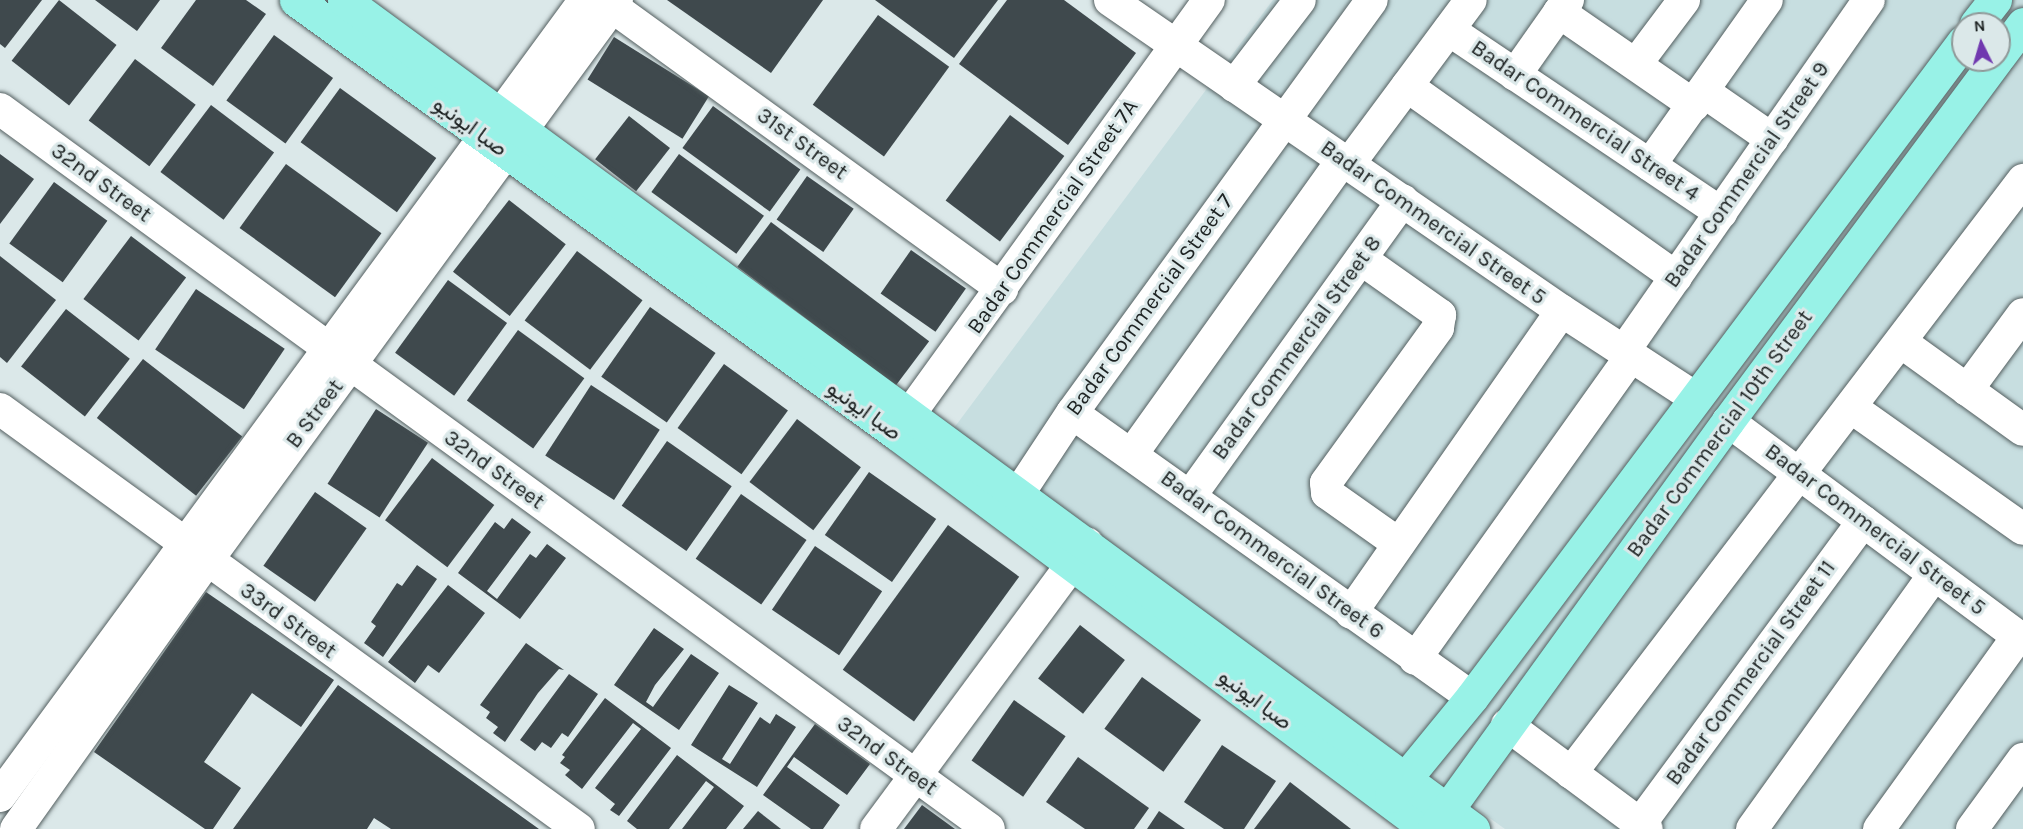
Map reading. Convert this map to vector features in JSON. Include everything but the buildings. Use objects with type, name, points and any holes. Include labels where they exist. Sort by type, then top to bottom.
[{"type":"main road","name":"صبا ایونیو","points":[[296,0],[502,133],[1080,554],[1397,789],[1436,823],[1473,829]]},
{"type":"main road","name":"صبا ایونیو","points":[[344,0],[502,133]]},
{"type":"main road","points":[[1986,12],[1995,0]]},
{"type":"main road","points":[[2011,40],[2023,24]]},
{"type":"main road","name":"Badar Commercial 10th Street","points":[[1397,789],[1472,697],[1694,397],[1951,58]]},
{"type":"main road","name":"Badar Commercial 10th Street","points":[[1436,823],[1728,420],[1987,72]]},
{"type":"main road","name":"صبا ایونیو","points":[[903,424],[1019,493],[1080,554]]},
{"type":"street","name":"Badar Commercial Street 5","points":[[1110,0],[1174,47],[1346,161],[1562,311],[1694,397]]},
{"type":"street","name":"Badar Commercial Street 7A","points":[[903,424],[1209,0]]},
{"type":"street","points":[[1234,86],[1300,0]]},
{"type":"street","name":"Badar Commercial Street 7","points":[[1019,493],[1072,414],[1283,119],[1372,0]]},
{"type":"street","points":[[1131,454],[1346,161],[1407,86],[1471,0]]},
{"type":"street","points":[[1635,64],[1684,0]]},
{"type":"street","name":"Badar Commercial Street 9","points":[[1415,659],[1628,353],[1676,277],[1868,0]]},
{"type":"street","points":[[1650,165],[1699,98],[1763,1]]},
{"type":"street","name":"B Street","points":[[0,796],[195,553],[340,358],[502,133],[605,2]]},
{"type":"street","name":"31st Street","points":[[605,2],[1002,289]]},
{"type":"street","points":[[1515,75],[1564,6],[1635,64],[1772,139]]},
{"type":"street","name":"Badar Commercial Street 4","points":[[1449,30],[1721,213]]},
{"type":"street","points":[[1407,86],[1676,277]]},
{"type":"street","name":"32nd Street","points":[[0,109],[989,829]]},
{"type":"street","points":[[1571,773],[1801,476],[2023,180]]},
{"type":"street","name":"Badar Commercial Street 8","points":[[1191,495],[1403,200]]},
{"type":"street","points":[[1360,259],[1440,315],[1438,328],[1326,483],[1327,493],[1399,543]]},
{"type":"street","points":[[1351,613],[1562,311]]},
{"type":"street","points":[[1967,390],[2023,314]]},
{"type":"street","points":[[1901,342],[2023,430]]},
{"type":"street","points":[[1852,408],[2023,529]]},
{"type":"street","name":"33rd Street","points":[[0,409],[575,828]]},
{"type":"street","name":"Badar Commercial Street 6","points":[[1072,414],[1191,495],[1351,613],[1472,697]]},
{"type":"street","name":"Badar Commercial Street 5","points":[[1728,420],[2021,638]]},
{"type":"street","name":"Badar Commercial Street 11","points":[[1643,827],[1863,521]]},
{"type":"street","name":"B Street","points":[[16,829],[195,553]]},
{"type":"street","points":[[876,829],[913,775],[1080,554]]},
{"type":"street","points":[[1752,829],[1934,574]]},
{"type":"street","points":[[1879,829],[2021,638]]},
{"type":"street","points":[[1507,725],[1643,827]]},
{"type":"street","points":[[1972,829],[2023,759]]},
{"type":"shaded area","points":[[1273,0],[2023,0],[2023,829],[1505,829],[951,432]]}]
